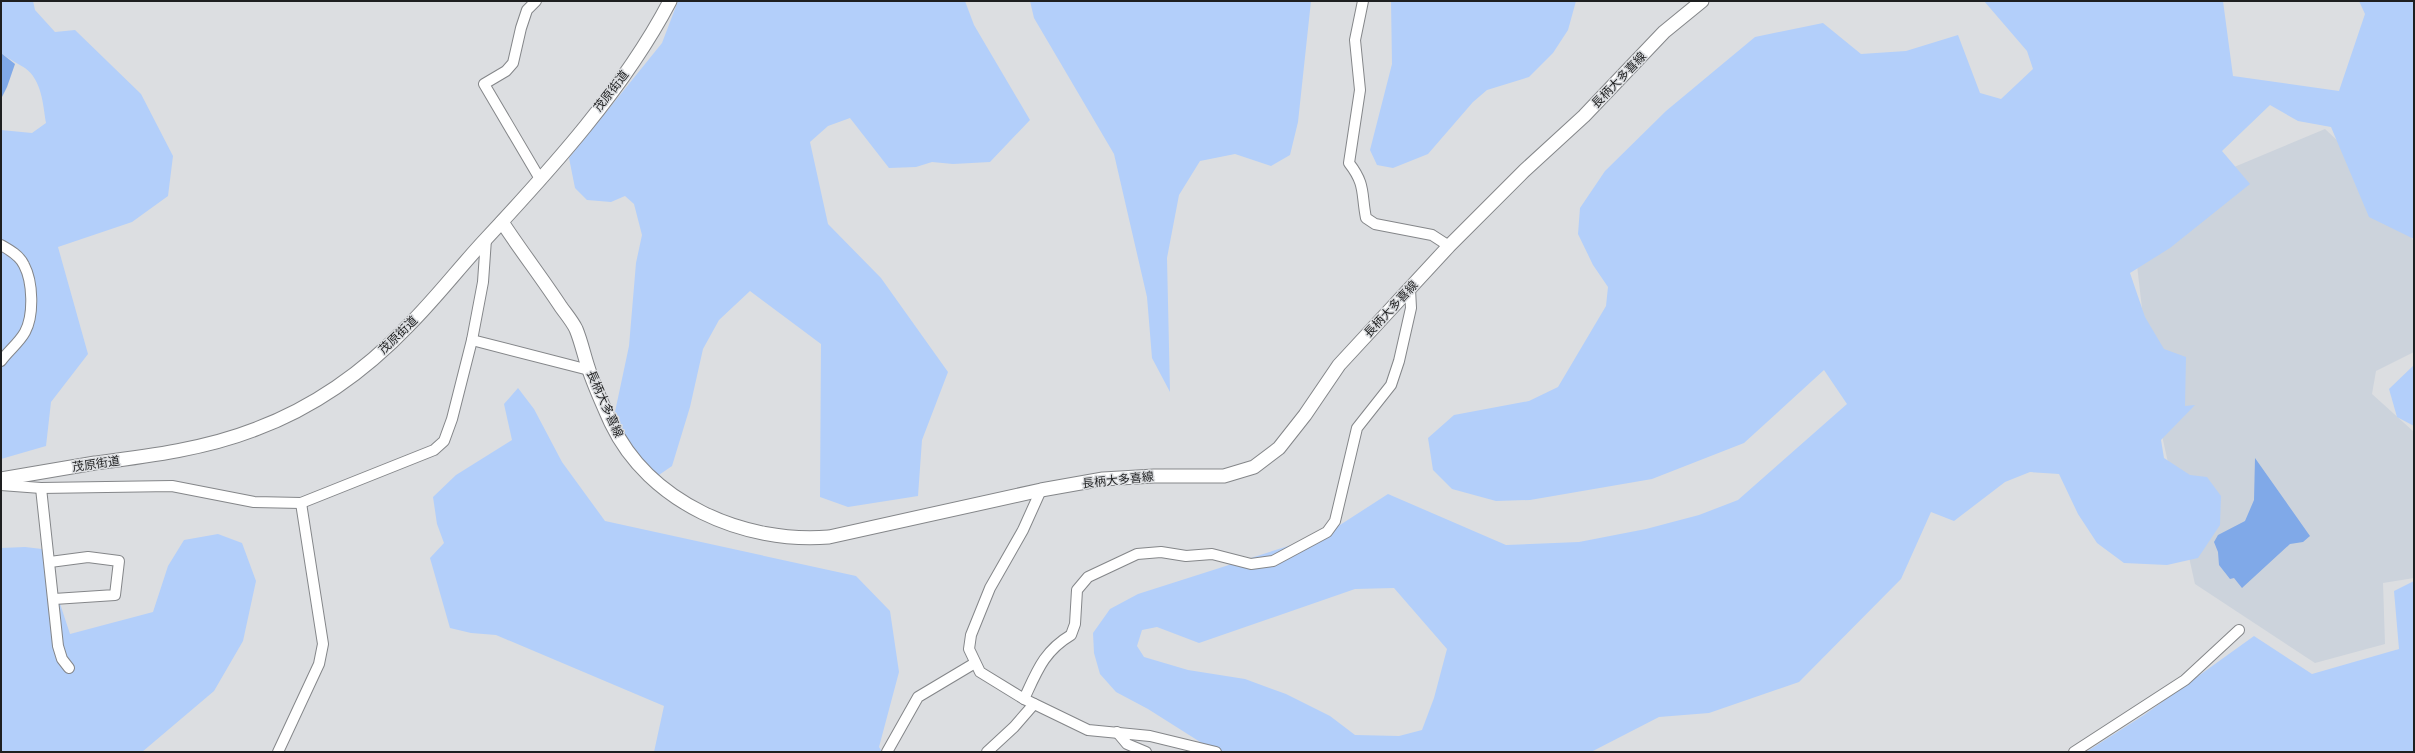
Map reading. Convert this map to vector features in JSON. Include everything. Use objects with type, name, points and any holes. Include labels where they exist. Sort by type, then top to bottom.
[{"type":"main road","name":"茂原街道","points":[[1,479],[187,449],[234,437],[284,418],[332,391],[384,349],[411,324],[540,179],[616,86],[653,32],[670,1]]},
{"type":"main road","name":"長柄大多喜線","points":[[502,222],[576,329],[589,370],[611,424],[622,444],[653,479],[681,501],[698,510],[748,531],[803,539],[829,537],[1042,490],[1103,479],[1154,476],[1224,476],[1254,467],[1278,448],[1305,415],[1339,365],[1449,246],[1524,172],[1584,116],[1664,32],[1702,1]]},
{"type":"street","points":[[536,1],[528,10],[521,28],[513,63],[506,71],[484,84],[540,179]]},
{"type":"street","points":[[1363,1],[1355,40],[1360,90],[1349,163],[1360,177],[1364,193],[1366,218],[1375,224],[1432,235],[1449,246]]},
{"type":"street","points":[[1,485],[41,488],[172,486],[254,502],[301,503],[434,450],[444,441],[472,340],[483,282],[486,239]]},
{"type":"street","points":[[1,245],[12,252],[24,265],[30,294],[28,327],[1,361]]},
{"type":"street","points":[[1024,699],[1045,656],[1057,643],[1072,635],[1077,590],[1088,577],[1137,554],[1161,552],[1186,556],[1212,554],[1251,564],[1273,561],[1327,532],[1335,521],[1357,428],[1391,385],[1397,367],[1411,308],[1410,289]]},
{"type":"street","points":[[472,340],[589,370]]},
{"type":"street","points":[[41,488],[58,646],[62,659],[70,668]]},
{"type":"street","points":[[1042,490],[1023,530],[990,588],[971,635],[969,649],[974,663],[980,672],[1024,699],[1088,730],[1150,736],[1216,752]]},
{"type":"street","points":[[278,752],[319,664],[322,644],[301,503]]},
{"type":"street","points":[[50,562],[88,557],[119,561],[115,595],[54,599]]},
{"type":"street","points":[[2074,752],[2185,680],[2239,630]]},
{"type":"street","points":[[887,752],[918,697],[974,663]]},
{"type":"street","points":[[987,752],[1034,704]]},
{"type":"street","points":[[1117,732],[1127,744],[1146,752]]},
{"type":"shaded area","points":[[1,1],[33,1],[35,10],[55,32],[75,30],[141,94],[173,156],[168,196],[132,222],[58,247],[88,354],[51,402],[46,446],[1,459],[1,130],[32,133],[46,123],[41,93],[35,79],[25,68],[1,53]]},
{"type":"shaded area","points":[[678,1],[965,1],[974,25],[1030,120],[990,162],[953,164],[932,162],[916,167],[889,168],[850,118],[828,126],[810,142],[828,224],[881,278],[948,372],[922,440],[918,496],[848,507],[820,497],[821,344],[750,291],[719,320],[703,349],[690,407],[672,466],[656,477],[612,426],[629,346],[636,263],[642,235],[634,204],[625,196],[611,202],[587,200],[575,188],[569,158],[662,43]]},
{"type":"shaded area","points":[[1030,1],[1311,1],[1298,122],[1290,155],[1271,166],[1235,154],[1200,161],[1179,195],[1167,258],[1170,392],[1152,358],[1147,297],[1114,154],[1034,18]]},
{"type":"shaded area","points":[[1391,1],[1576,1],[1568,30],[1553,53],[1529,77],[1487,90],[1473,102],[1428,154],[1393,168],[1377,165],[1370,150],[1392,64]]},
{"type":"shaded area","points":[[1984,1],[2223,1],[2233,76],[2339,91],[2365,14],[2359,1],[2414,1],[2414,239],[2369,217],[2331,127],[2298,121],[2270,105],[2222,151],[2250,184],[2170,248],[2130,273],[2145,317],[2164,349],[2186,357],[2185,406],[2195,405],[2161,440],[2164,458],[2190,475],[2207,477],[2221,496],[2220,525],[2198,558],[2167,565],[2124,563],[2097,543],[2078,514],[2059,474],[2030,472],[2005,482],[1954,521],[1931,512],[1901,579],[1799,682],[1709,713],[1659,717],[1591,752],[1216,752],[1148,709],[1116,692],[1100,674],[1094,653],[1093,633],[1110,609],[1138,594],[1326,534],[1388,494],[1506,545],[1579,542],[1646,529],[1699,515],[1738,500],[1847,404],[1824,370],[1744,443],[1652,479],[1530,500],[1496,501],[1452,489],[1433,470],[1428,438],[1454,415],[1529,401],[1558,387],[1606,306],[1608,287],[1593,265],[1578,234],[1580,208],[1605,171],[1666,111],[1755,37],[1823,23],[1861,54],[1906,51],[1958,35],[1980,93],[2001,99],[2033,69],[2027,51]],"holes":[[[1394,588],[1447,649],[1434,698],[1422,730],[1399,736],[1355,735],[1330,716],[1286,694],[1245,679],[1188,670],[1144,657],[1137,646],[1142,630],[1157,627],[1199,643],[1355,589]]]},
{"type":"shaded area","points":[[1,53],[15,64],[1,99]]},
{"type":"shaded area","points":[[2325,129],[2370,171],[2414,242],[2414,352],[2376,371],[2372,394],[2414,432],[2414,578],[2383,583],[2385,644],[2315,663],[2195,584],[2151,386],[2135,248],[2227,170]]},
{"type":"shaded area","points":[[2414,365],[2414,426],[2397,417],[2389,389]]},
{"type":"shaded area","points":[[518,388],[534,409],[562,462],[605,521],[856,576],[890,611],[899,672],[879,747],[882,752],[654,752],[664,706],[496,635],[471,633],[450,628],[430,558],[444,543],[437,524],[433,497],[456,475],[512,440],[504,404]]},
{"type":"shaded area","points":[[2255,458],[2310,536],[2303,542],[2290,544],[2242,588],[2234,578],[2230,579],[2219,565],[2218,552],[2214,542],[2218,535],[2245,521],[2254,500]]},
{"type":"shaded area","points":[[218,534],[242,543],[256,581],[243,641],[214,691],[142,752],[1,752],[1,548],[25,547],[42,549],[70,634],[153,612],[168,566],[184,540]]},
{"type":"shaded area","points":[[2414,581],[2414,752],[2086,752],[2144,715],[2254,636],[2312,674],[2399,649],[2394,591]]}]
